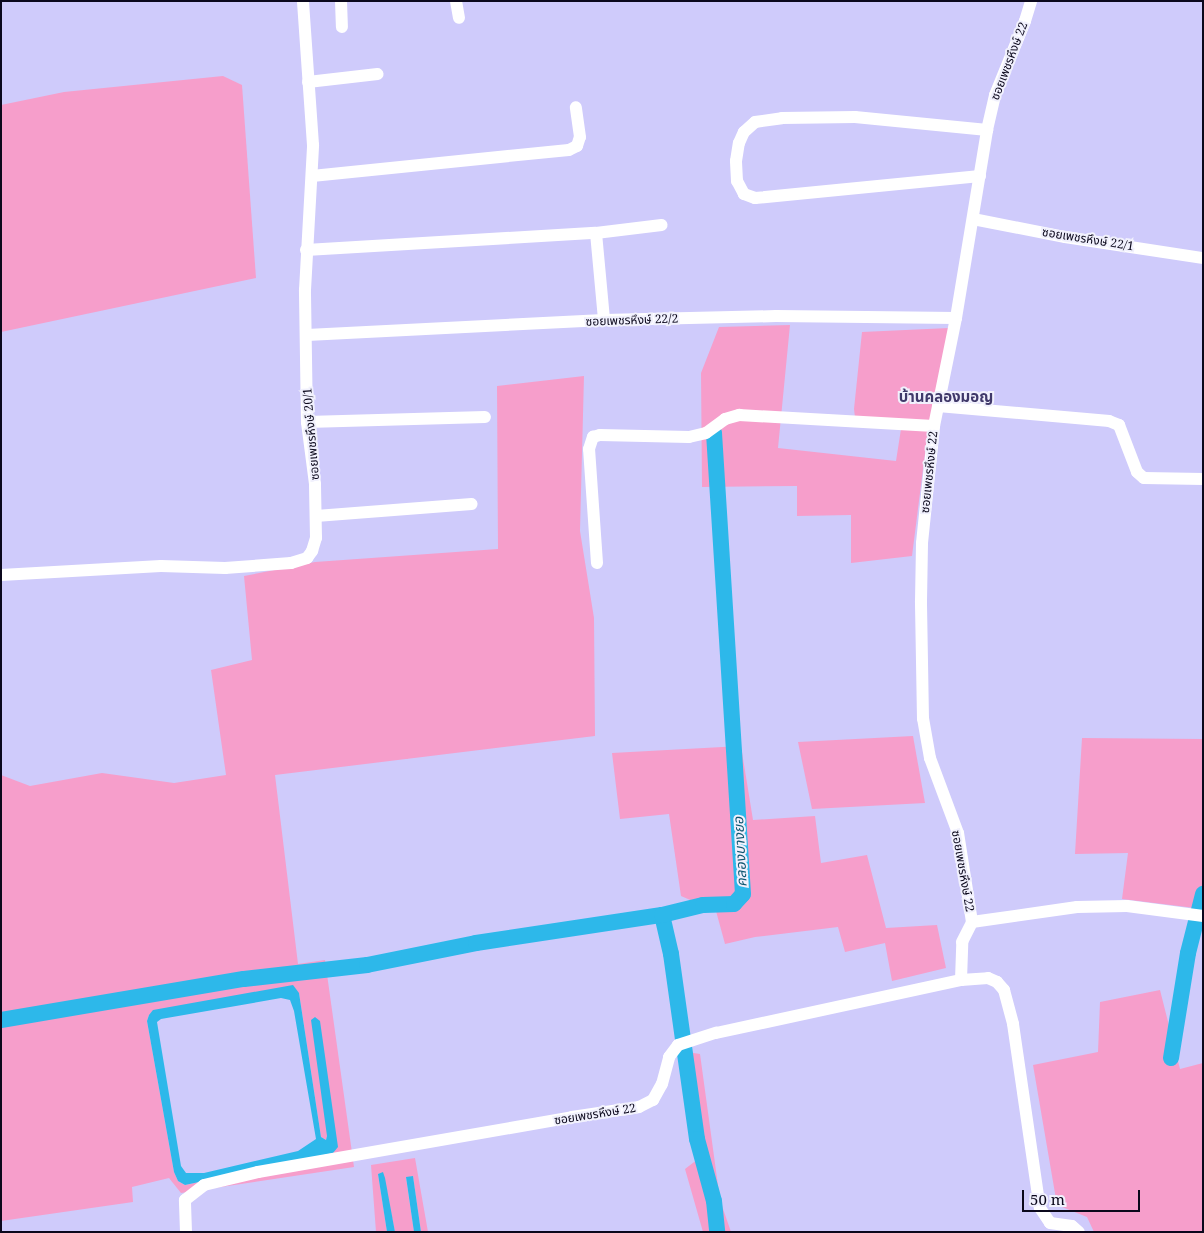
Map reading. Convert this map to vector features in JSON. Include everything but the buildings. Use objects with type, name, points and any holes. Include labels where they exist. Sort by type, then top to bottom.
[{"type":"street","name":"ซอยเพชรหึงษ์ 20/1","points":[[1,575],[161,566],[225,568],[291,563],[306,558],[312,551],[316,538],[316,516],[315,484],[307,422],[306,250],[313,137],[303,1]]},
{"type":"street","points":[[341,1],[342,26]]},
{"type":"street","points":[[456,1],[459,18]]},
{"type":"street","name":"ซอยเพชรหึงษ์ 22","points":[[186,1232],[185,1200],[204,1185],[258,1172],[639,1107],[654,1100],[662,1084],[669,1056],[678,1044],[961,980],[962,942],[972,922],[958,832],[930,758],[923,719],[922,553],[927,479],[934,426],[956,318],[987,130],[995,95],[1025,21],[1031,1]]},
{"type":"street","points":[[308,82],[378,74]]},
{"type":"street","points":[[312,176],[568,150],[577,146],[580,137],[576,107]]},
{"type":"street","points":[[980,176],[754,198],[744,194],[737,181],[736,161],[739,143],[744,132],[755,122],[782,118],[854,117],[987,130]]},
{"type":"street","name":"ซอยเพชรหึงษ์ 22/1","points":[[973,218],[1064,236],[1203,258]]},
{"type":"street","points":[[306,250],[596,233],[662,225]]},
{"type":"street","points":[[596,233],[604,320]]},
{"type":"street","name":"ซอยเพชรหึงษ์ 22/2","points":[[307,335],[604,320],[776,316],[956,318]]},
{"type":"street","points":[[938,406],[1109,421],[1119,425],[1137,472],[1144,478],[1203,479]]},
{"type":"street","points":[[597,562],[589,449],[593,437],[600,435],[689,437],[706,433],[726,419],[739,415],[934,426]]},
{"type":"street","points":[[307,422],[485,417]]},
{"type":"street","points":[[316,516],[472,504]]},
{"type":"street","points":[[972,922],[1077,907],[1127,906],[1203,916]]},
{"type":"street","points":[[961,980],[988,978],[997,982],[1004,990],[1012,1024],[1040,1208],[1050,1223],[1072,1226],[1079,1232]]},
{"type":"shaded area","points":[[223,76],[242,85],[256,278],[1,332],[1,105],[64,92]]},
{"type":"shaded area","points":[[790,325],[778,448],[896,461],[901,429],[856,426],[854,409],[862,332],[949,328],[928,430],[912,556],[851,563],[851,515],[797,516],[797,486],[702,487],[701,373],[719,327]]},
{"type":"shaded area","points":[[584,376],[580,531],[594,618],[595,736],[275,775],[298,964],[325,960],[354,1167],[181,1193],[169,1178],[132,1187],[133,1202],[1,1221],[1,775],[30,786],[102,773],[174,783],[226,775],[211,670],[252,660],[244,576],[315,562],[498,549],[497,386]],"holes":[[[299,993],[321,1137],[326,1140],[327,1136],[333,1153],[185,1185],[178,1181],[174,1172],[147,1021],[149,1015]]]},
{"type":"shaded area","points":[[913,736],[925,803],[812,809],[798,742]]},
{"type":"shaded area","points":[[1082,738],[1203,739],[1203,909],[1122,899],[1128,853],[1075,854]]},
{"type":"shaded area","points":[[741,746],[753,820],[815,816],[821,863],[867,855],[886,928],[937,925],[946,968],[892,981],[885,943],[845,952],[838,927],[755,937],[725,944],[716,911],[681,896],[669,814],[620,819],[612,753]]},
{"type":"shaded area","points":[[1160,990],[1180,1069],[1203,1063],[1203,1232],[1094,1232],[1087,1217],[1057,1205],[1033,1065],[1098,1052],[1100,1002]]},
{"type":"shaded area","points":[[681,1051],[700,1054],[720,1200],[731,1232],[703,1232],[685,1169],[698,1159]]},
{"type":"shaded area","points":[[415,1158],[428,1232],[421,1232],[413,1176],[406,1178],[414,1232],[395,1232],[383,1173],[378,1174],[387,1232],[376,1232],[371,1165]]},
{"type":"water","points":[[293,985],[299,993],[321,1137],[326,1140],[311,1020],[315,1017],[320,1021],[338,1147],[333,1153],[185,1185],[178,1181],[174,1172],[147,1021],[153,1010]],"holes":[[[281,998],[290,1000],[294,1011],[316,1139],[298,1151],[204,1173],[186,1173],[181,1166],[157,1022],[161,1019]]]},
{"type":"water","points":[[383,1172],[395,1232],[387,1232],[378,1174]]},
{"type":"water","points":[[413,1176],[421,1232],[414,1232],[406,1177]]},
{"type":"waterway","points":[[1,1020],[244,979],[367,965],[476,943],[662,915],[703,905],[734,904],[743,894],[714,432]]},
{"type":"waterway","points":[[1171,1058],[1188,953],[1203,894]]},
{"type":"waterway","name":"คลองบางยอ","points":[[662,915],[671,954],[697,1139],[714,1201],[717,1232]]},
{"type":"district","name":"บ้านคลองมอญ","points":[[946,397]]}]
